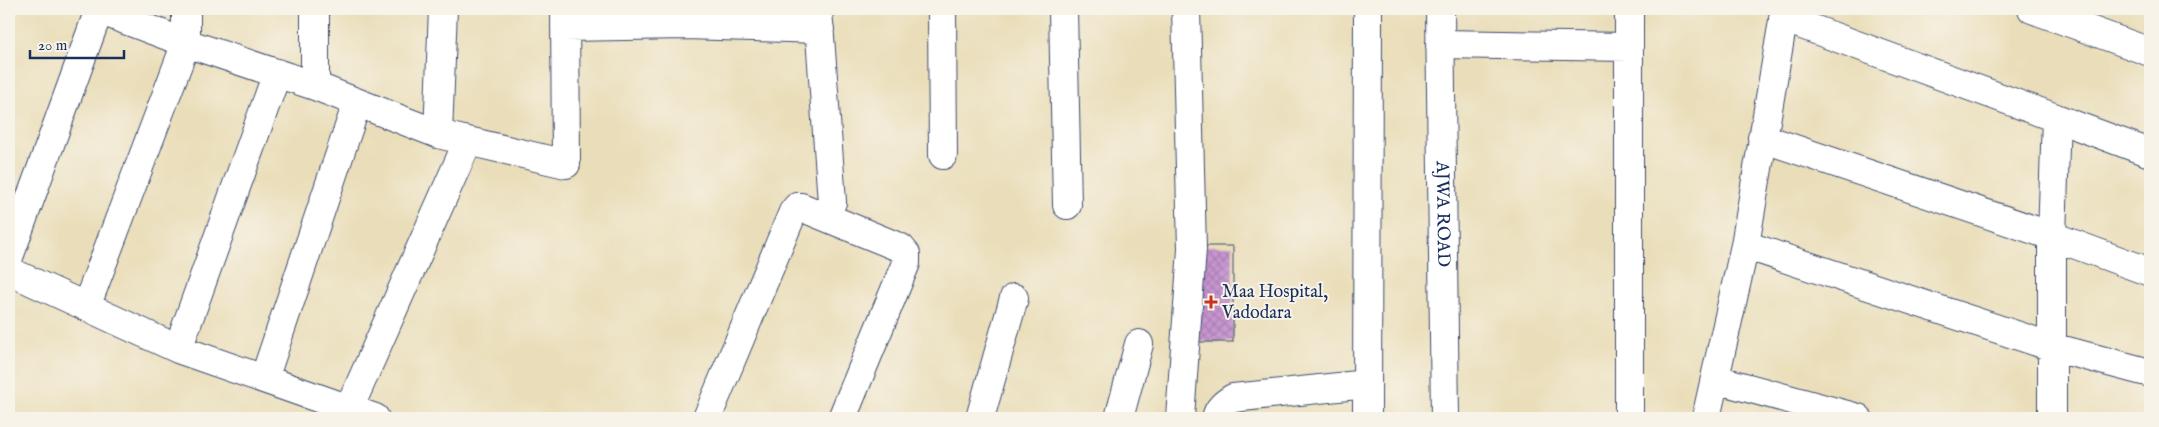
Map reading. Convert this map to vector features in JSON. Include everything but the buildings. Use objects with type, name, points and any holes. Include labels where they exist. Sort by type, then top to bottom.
[{"type":"street","points":[[9,258],[98,9],[186,43],[315,86],[438,134],[566,164],[565,18],[819,19],[832,202]]},
{"type":"street","points":[[86,307],[186,43],[186,9]]},
{"type":"street","points":[[315,9],[315,86]]},
{"type":"street","points":[[438,134],[443,9]]},
{"type":"street","points":[[942,9],[944,155]]},
{"type":"street","points":[[1063,9],[1067,205]]},
{"type":"street","points":[[1180,418],[1192,249],[1186,9]]},
{"type":"street","points":[[1367,418],[1368,9]]},
{"type":"street","name":"AJWA ROAD","points":[[1440,9],[1445,418]]},
{"type":"street","points":[[1629,9],[1629,418]]},
{"type":"street","points":[[2032,9],[2150,52]]},
{"type":"street","points":[[1706,418],[1745,245],[1784,13],[2150,153]]},
{"type":"street","points":[[1440,44],[1629,47]]},
{"type":"street","points":[[178,349],[278,73]]},
{"type":"street","points":[[264,379],[357,102]]},
{"type":"street","points":[[2052,418],[2052,236],[2056,118]]},
{"type":"street","points":[[1762,138],[2052,236],[2150,272]]},
{"type":"street","points":[[349,409],[468,141]]},
{"type":"street","points":[[707,418],[793,212],[801,207],[901,248],[906,254],[906,263],[842,418]]},
{"type":"street","points":[[1745,245],[2052,347],[2150,373]]},
{"type":"street","points":[[9,271],[178,349],[375,418]]},
{"type":"street","points":[[980,418],[1014,298]]},
{"type":"street","points":[[1119,418],[1139,344]]},
{"type":"street","points":[[1714,379],[1858,418]]},
{"type":"street","points":[[1216,418],[1217,412],[1225,403],[1233,398],[1367,384]]},
{"type":"place","name":"Maa Hospital, Vadodara","points":[[1211,302]]}]
